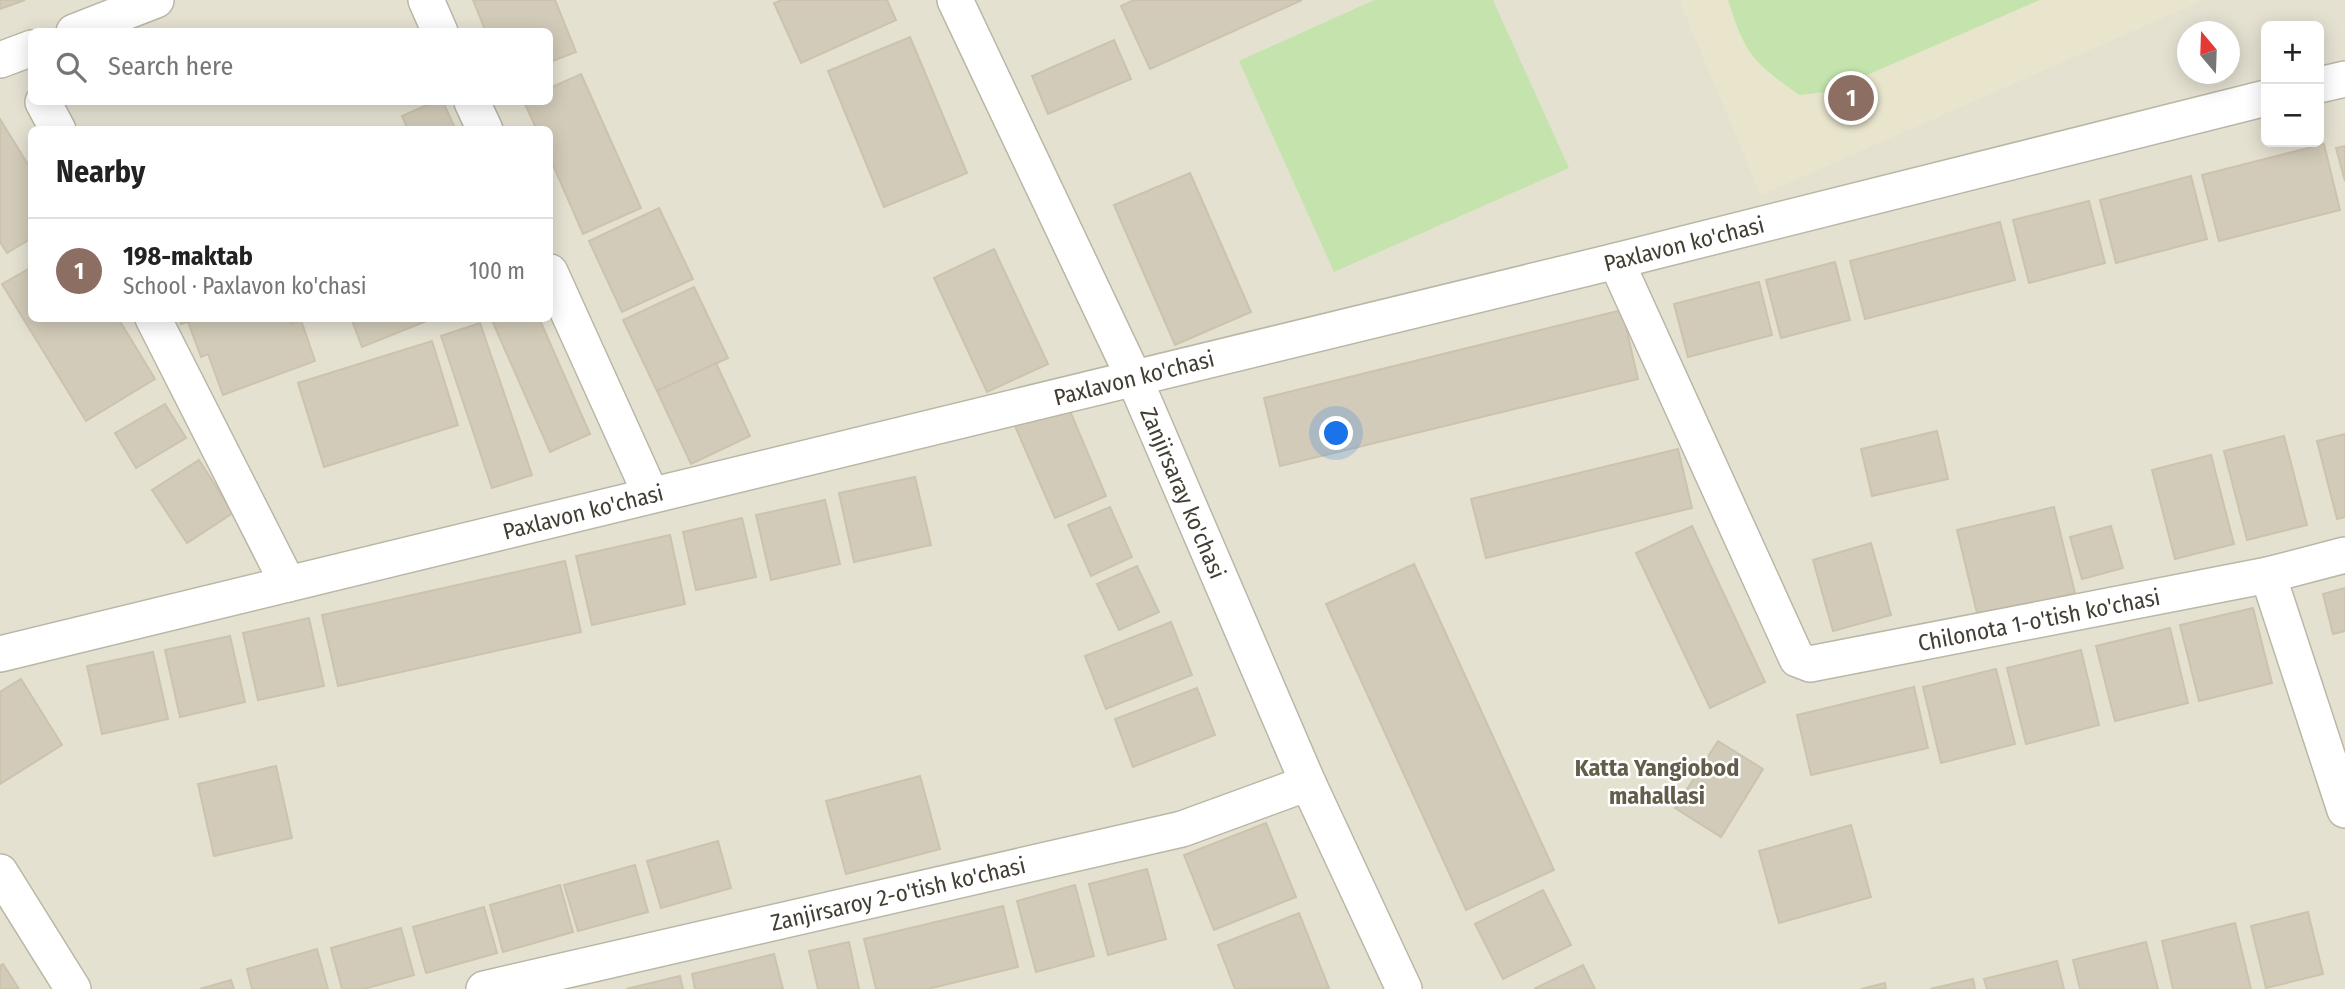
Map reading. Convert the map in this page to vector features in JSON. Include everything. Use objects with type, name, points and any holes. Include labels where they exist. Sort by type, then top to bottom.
[{"type":"street","points":[[84,28],[156,0]]},
{"type":"street","points":[[426,0],[438,28]]},
{"type":"street","name":"Zanjirsaray ko'chasi","points":[[955,0],[1134,378],[1308,783],[1404,989]]},
{"type":"street","points":[[2323,84],[2345,79]]},
{"type":"street","name":"Paxlavon ko'chasi","points":[[0,654],[1616,261],[2261,99]]},
{"type":"street","points":[[45,105],[56,126]]},
{"type":"street","points":[[473,105],[483,126]]},
{"type":"street","name":"Chilonota 1-o'tish ko'chasi","points":[[1616,261],[1797,659],[1810,664],[2268,575],[2345,555]]},
{"type":"street","points":[[553,279],[651,495]]},
{"type":"street","points":[[155,322],[288,583]]},
{"type":"street","points":[[2268,575],[2345,810]]},
{"type":"street","name":"Zanjirsaroy 2-o'tish ko'chasi","points":[[484,989],[1182,829],[1308,783]]},
{"type":"street","points":[[0,872],[73,989]]},
{"type":"shaded area","points":[[0,0],[2345,0],[2345,989],[0,989]]},
{"type":"shaded area","points":[[1679,0],[2203,0],[1761,195]]},
{"type":"green space","points":[[1374,0],[1493,0],[1569,168],[1334,272],[1239,61]]},
{"type":"green space","points":[[1728,0],[2040,0],[1828,92],[1799,95],[1753,56],[1740,33]]},
{"type":"building","points":[[0,0],[25,0],[0,9]]},
{"type":"building","points":[[473,0],[555,0],[576,52],[553,61],[553,28],[484,28]]},
{"type":"building","points":[[782,0],[887,0],[896,20],[801,63],[774,3]]},
{"type":"building","points":[[1134,0],[1302,0],[1150,69],[1121,6]]},
{"type":"building","points":[[910,37],[967,173],[884,207],[828,71]]},
{"type":"building","points":[[1114,40],[1131,79],[1048,114],[1032,76]]},
{"type":"building","points":[[581,74],[641,208],[583,234],[553,165],[553,126],[535,126],[525,105],[553,105],[553,87]]},
{"type":"building","points":[[427,105],[444,105],[454,126],[406,126],[402,116]]},
{"type":"building","points":[[0,119],[28,164],[28,240],[7,253],[0,242]]},
{"type":"building","points":[[2324,144],[2340,210],[2219,241],[2202,175],[2312,147],[2324,147]]},
{"type":"building","points":[[2345,146],[2345,181],[2336,148]]},
{"type":"building","points":[[1190,173],[1251,312],[1175,345],[1114,205]]},
{"type":"building","points":[[2191,176],[2207,239],[2116,263],[2100,200]]},
{"type":"building","points":[[2089,201],[2105,263],[2029,283],[2013,220]]},
{"type":"building","points":[[659,208],[693,279],[622,312],[589,241]]},
{"type":"building","points":[[2000,222],[2015,280],[1865,319],[1850,261]]},
{"type":"building","points":[[994,249],[1048,364],[987,392],[934,278]]},
{"type":"building","points":[[1835,262],[1850,320],[1781,338],[1766,280]]},
{"type":"building","points":[[28,269],[28,322],[120,322],[155,379],[86,421],[2,284]]},
{"type":"building","points":[[1759,282],[1772,335],[1688,357],[1674,304]]},
{"type":"building","points":[[694,287],[728,358],[657,391],[623,320]]},
{"type":"building","points":[[1622,310],[1638,379],[1280,466],[1264,398]]},
{"type":"building","points":[[188,322],[302,322],[315,361],[223,395],[208,354],[201,357]]},
{"type":"building","points":[[353,322],[424,322],[362,347]]},
{"type":"building","points":[[493,322],[541,322],[590,434],[550,452]]},
{"type":"building","points":[[480,323],[532,475],[492,488],[441,336]]},
{"type":"building","points":[[432,341],[458,425],[324,467],[298,383]]},
{"type":"building","points":[[716,363],[750,436],[691,464],[657,391]]},
{"type":"building","points":[[165,404],[186,438],[136,468],[115,433]]},
{"type":"building","points":[[1067,404],[1106,496],[1055,518],[1015,426]]},
{"type":"building","points":[[1937,431],[1948,479],[1872,496],[1861,449]]},
{"type":"building","points":[[2345,434],[2345,517],[2337,519],[2317,441]]},
{"type":"building","points":[[2284,436],[2307,525],[2247,540],[2224,451]]},
{"type":"building","points":[[1678,449],[1692,508],[1486,558],[1471,499]]},
{"type":"building","points":[[2211,455],[2234,544],[2175,559],[2152,470]]},
{"type":"building","points":[[199,460],[233,513],[187,543],[152,490]]},
{"type":"building","points":[[915,477],[931,545],[854,562],[839,493]]},
{"type":"building","points":[[825,500],[840,564],[771,580],[756,515]]},
{"type":"building","points":[[1110,507],[1132,557],[1091,576],[1068,525]]},
{"type":"building","points":[[2054,507],[2075,593],[1978,617],[1957,530]]},
{"type":"building","points":[[742,518],[756,577],[696,590],[683,532]]},
{"type":"building","points":[[1692,526],[1765,682],[1710,708],[1636,553]]},
{"type":"building","points":[[2111,526],[2123,568],[2082,579],[2070,537]]},
{"type":"building","points":[[670,535],[685,604],[592,625],[576,556]]},
{"type":"building","points":[[1871,543],[1891,615],[1833,631],[1813,560]]},
{"type":"building","points":[[565,561],[581,632],[338,686],[322,615]]},
{"type":"building","points":[[1414,564],[1554,870],[1466,910],[1326,604]]},
{"type":"building","points":[[1137,566],[1159,612],[1119,630],[1097,584]]},
{"type":"building","points":[[2345,588],[2345,631],[2333,634],[2323,594]]},
{"type":"building","points":[[2253,608],[2272,683],[2199,701],[2180,625]]},
{"type":"building","points":[[309,618],[324,686],[258,700],[243,633]]},
{"type":"building","points":[[1171,622],[1192,675],[1106,709],[1085,656]]},
{"type":"building","points":[[2170,628],[2188,703],[2115,721],[2096,646]]},
{"type":"building","points":[[230,636],[245,702],[180,717],[165,650]]},
{"type":"building","points":[[2081,650],[2099,725],[2026,744],[2007,668]]},
{"type":"building","points":[[153,652],[168,719],[102,734],[87,666]]},
{"type":"building","points":[[1996,669],[2015,744],[1941,763],[1923,687]]},
{"type":"building","points":[[21,679],[62,745],[0,784],[0,692]]},
{"type":"building","points":[[1914,687],[1928,748],[1811,775],[1797,715]]},
{"type":"building","points":[[1197,688],[1215,735],[1133,767],[1115,719]]},
{"type":"building","points":[[1718,741],[1763,769],[1721,837],[1675,808]]},
{"type":"building","points":[[276,766],[292,838],[214,856],[198,784]]},
{"type":"building","points":[[920,776],[940,849],[846,874],[826,801]]},
{"type":"building","points":[[1266,823],[1296,897],[1214,930],[1184,855]]},
{"type":"building","points":[[1851,825],[1871,897],[1779,923],[1759,851]]},
{"type":"building","points":[[718,841],[731,888],[661,908],[647,861]]},
{"type":"building","points":[[635,865],[648,912],[578,931],[564,885]]},
{"type":"building","points":[[1147,869],[1166,939],[1108,955],[1089,884]]},
{"type":"building","points":[[560,885],[573,932],[503,952],[490,905]]},
{"type":"building","points":[[1075,885],[1094,956],[1036,972],[1017,901]]},
{"type":"building","points":[[1543,890],[1571,945],[1503,979],[1475,924]]},
{"type":"building","points":[[1003,906],[1018,967],[928,989],[876,989],[864,939]]},
{"type":"building","points":[[484,907],[497,953],[426,973],[413,927]]},
{"type":"building","points":[[2308,912],[2323,974],[2266,988],[2251,926]]},
{"type":"building","points":[[1299,913],[1329,988],[1235,989],[1218,945]]},
{"type":"building","points":[[2235,923],[2251,989],[2173,989],[2162,941]]},
{"type":"building","points":[[401,928],[414,975],[364,989],[342,989],[331,948]]},
{"type":"building","points":[[849,942],[859,989],[818,989],[809,951]]},
{"type":"building","points":[[2146,942],[2158,989],[2080,989],[2073,960]]},
{"type":"building","points":[[317,949],[328,989],[252,989],[247,969]]},
{"type":"building","points":[[774,954],[783,989],[695,989],[692,974]]},
{"type":"building","points":[[2057,961],[2064,989],[1987,989],[1984,979]]},
{"type":"building","points":[[3,964],[19,989],[0,989],[0,966]]},
{"type":"building","points":[[1583,965],[1595,989],[1534,989]]},
{"type":"building","points":[[680,976],[683,989],[626,989]]},
{"type":"building","points":[[1973,979],[1975,989],[1930,989]]},
{"type":"building","points":[[231,980],[234,989],[200,989]]},
{"type":"building","points":[[1885,983],[1886,989],[1861,989]]},
{"type":"place","name":"198-maktab","points":[[1851,98]]},
{"type":"district","name":"Katta Yangiobod mahallasi","points":[[1657,782]]}]
